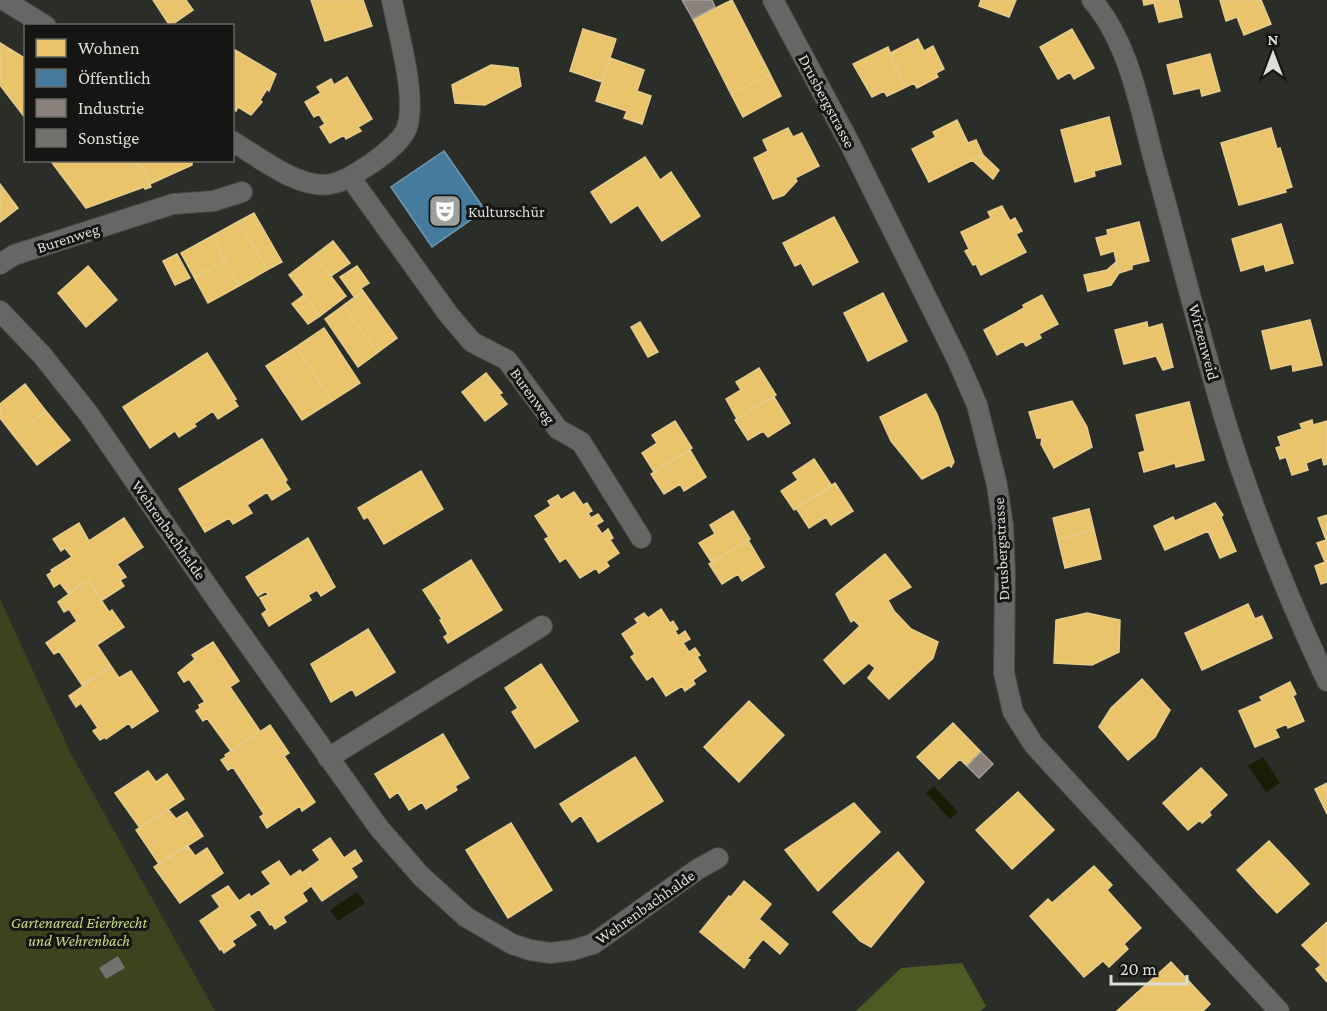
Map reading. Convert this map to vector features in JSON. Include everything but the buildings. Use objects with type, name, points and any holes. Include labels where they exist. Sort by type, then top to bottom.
[{"type":"street","points":[[4,0],[43,24]]},
{"type":"street","points":[[234,142],[284,172],[314,185],[332,184],[350,177],[385,154],[407,129],[409,107],[408,82],[392,0]]},
{"type":"street","name":"Drusbergstrasse","points":[[773,0],[849,142],[957,359],[977,405],[997,485],[1003,526],[1004,673],[1013,712],[1034,745],[1279,1011]]},
{"type":"street","name":"Wirzenweid","points":[[1092,0],[1119,43],[1138,101],[1226,423],[1257,513],[1306,637],[1327,681]]},
{"type":"street","name":"Burenweg","points":[[350,177],[449,315],[472,342],[507,360],[558,429],[581,442],[641,538]]},
{"type":"street","name":"Burenweg","points":[[0,264],[14,255],[173,204],[214,201],[242,192]]},
{"type":"street","name":"Wehrenbachhalde","points":[[0,311],[42,355],[88,413],[328,758],[380,828],[421,876],[466,917],[512,944],[530,950],[550,953],[573,951],[594,944],[698,869],[718,858]]},
{"type":"street","points":[[328,758],[542,626]]},
{"type":"green space","name":"Gartenareal Eierbrecht und Wehrenbach","points":[[0,599],[71,754],[215,1011],[0,1011]]},
{"type":"green space","points":[[962,963],[986,1006],[981,1011],[856,1011],[901,968]]},
{"type":"shaded area","points":[[1263,757],[1280,783],[1266,792],[1248,766]]},
{"type":"shaded area","points":[[934,786],[958,812],[950,819],[926,793]]},
{"type":"shaded area","points":[[357,892],[365,903],[338,921],[330,910]]},
{"type":"place","name":"Kulturschür","points":[[445,211]]}]
